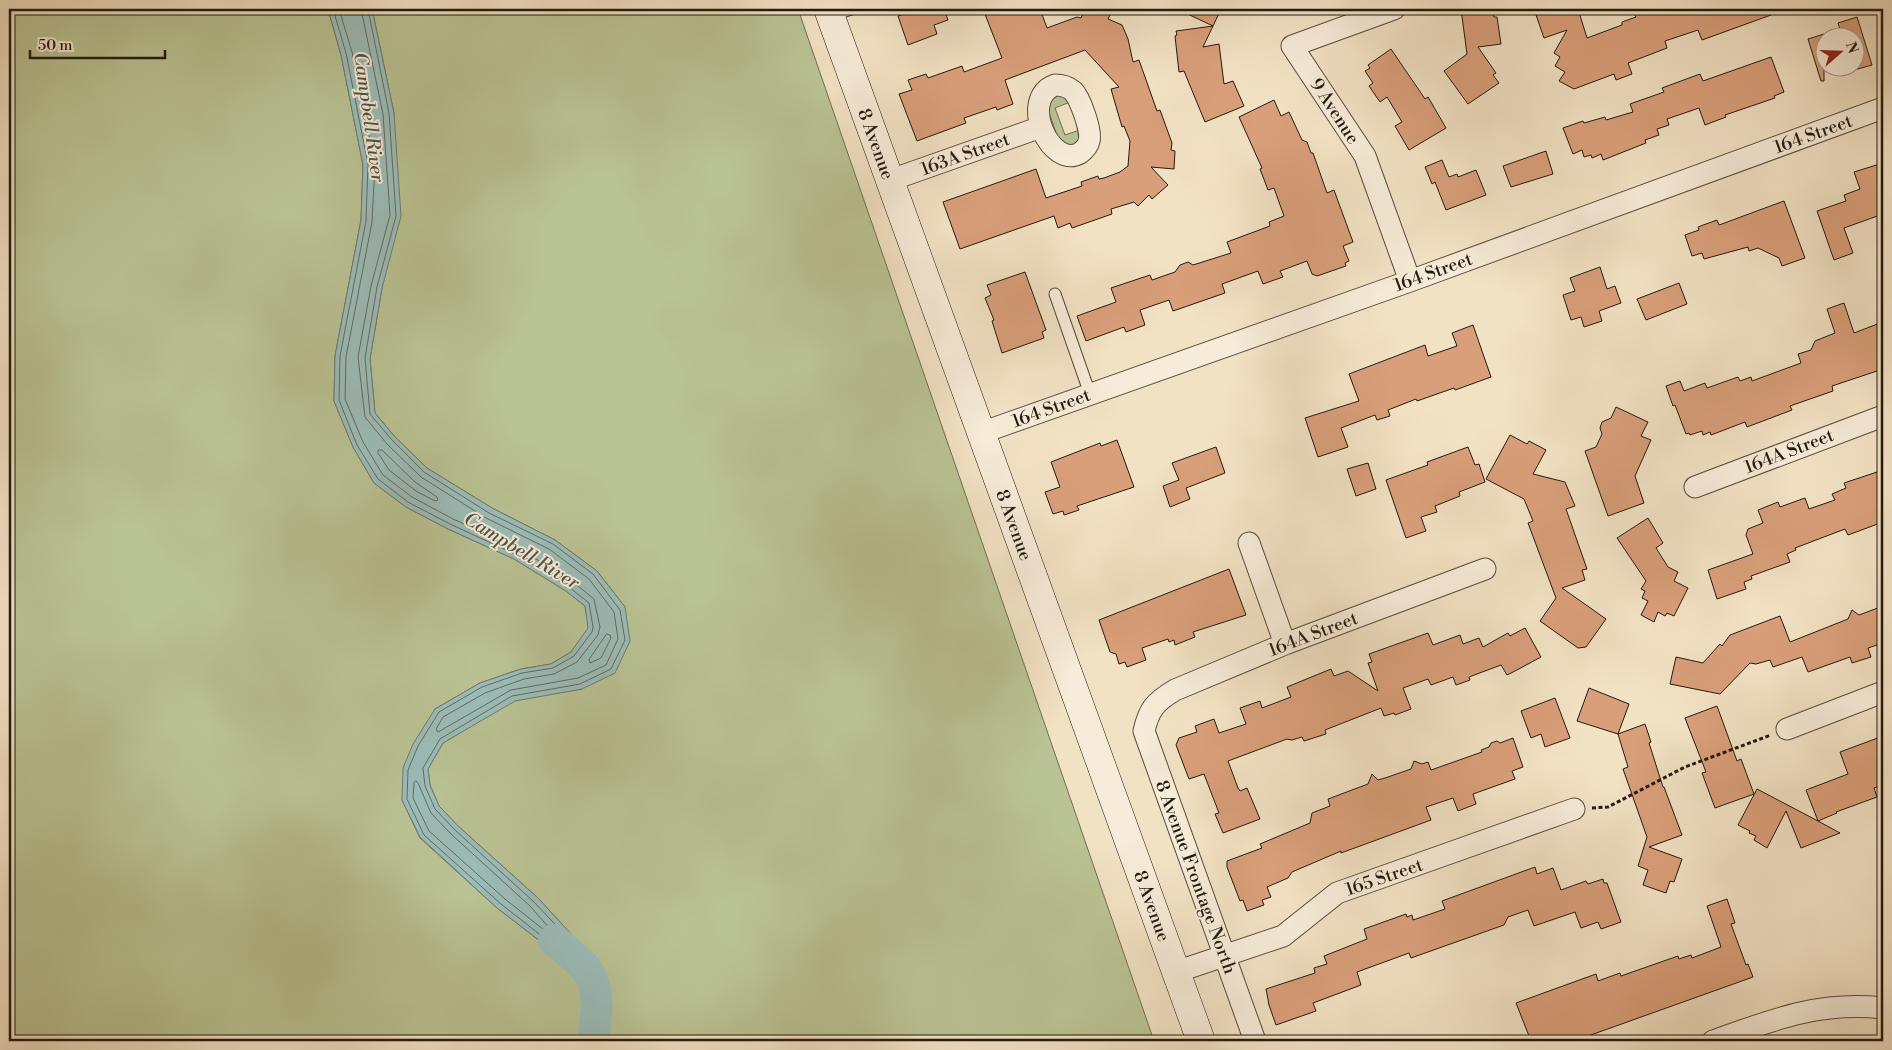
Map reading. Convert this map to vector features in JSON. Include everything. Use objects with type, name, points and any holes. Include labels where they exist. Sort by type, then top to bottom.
[{"type":"main road","name":"8 Avenue","points":[[836,11],[888,181],[1201,1041]]},
{"type":"street","name":"9 Avenue","points":[[1394,9],[1292,46],[1365,156],[1410,281]]},
{"type":"street","name":"164 Street","points":[[981,433],[1410,281],[1883,108]]},
{"type":"street","name":"163A Street","points":[[888,181],[1041,127]]},
{"type":"street","name":"164A Street","points":[[1695,487],[1883,416]]},
{"type":"street","points":[[1249,543],[1285,644]]},
{"type":"street","name":"164A Street","points":[[1148,712],[1159,700],[1174,690],[1285,644],[1485,569]]},
{"type":"street","points":[[1787,729],[1883,692]]},
{"type":"street","name":"8 Avenue Frontage North","points":[[1148,712],[1144,731],[1255,1041]]},
{"type":"street","name":"165 Street","points":[[1176,972],[1283,936],[1337,893],[1574,809]]},
{"type":"street","points":[[1713,1041],[1802,1011],[1834,1006],[1883,1008]]},
{"type":"lane","points":[[1055,294],[1090,394]]},
{"type":"path","points":[[1574,809],[1608,806],[1685,767],[1787,729]]},
{"type":"green space","points":[[9,9],[328,9],[341,55],[363,165],[361,220],[335,356],[334,401],[353,447],[374,483],[406,507],[448,529],[514,559],[566,591],[585,606],[589,629],[571,652],[551,664],[521,669],[480,683],[435,709],[402,800],[420,838],[497,908],[540,941],[563,966],[587,969],[572,935],[538,898],[458,826],[439,806],[430,785],[428,769],[443,743],[515,700],[582,689],[625,607],[597,571],[555,540],[492,508],[427,468],[395,437],[375,413],[370,359],[382,288],[394,113],[372,9],[798,9],[1154,1041],[9,1041]]},
{"type":"green space","points":[[1060,94],[1070,102],[1055,108],[1065,135],[1080,130],[1078,140],[1070,146],[1058,138],[1048,110],[1048,102]]},
{"type":"water","points":[[328,9],[372,9],[394,113],[401,216],[382,288],[370,359],[375,413],[395,437],[427,468],[492,508],[555,540],[597,571],[625,607],[630,641],[615,673],[582,689],[515,701],[443,743],[428,769],[430,785],[439,806],[458,826],[538,898],[572,935],[587,970],[563,966],[540,941],[497,908],[420,837],[402,800],[403,768],[413,744],[435,709],[480,683],[521,669],[551,664],[571,652],[588,628],[585,606],[566,591],[514,559],[448,529],[406,507],[374,483],[353,447],[334,401],[335,356],[361,220],[363,165],[341,55]]},
{"type":"building","points":[[920,9],[944,9],[948,20],[934,25],[937,34],[908,45],[898,16]]},
{"type":"building","points":[[983,9],[1040,9],[1047,28],[1077,17],[1081,18],[1084,11],[1089,9],[1113,9],[1108,19],[1122,25],[1128,39],[1133,62],[1139,60],[1157,111],[1160,110],[1172,143],[1171,150],[1175,151],[1174,169],[1151,167],[1168,185],[1152,199],[1149,195],[1138,206],[1134,202],[1111,209],[1112,214],[1072,228],[1070,223],[1058,228],[1054,216],[960,249],[943,202],[1036,169],[1046,198],[1082,186],[1081,182],[1098,176],[1099,179],[1120,172],[1128,166],[1130,141],[1124,126],[1122,127],[1111,89],[1119,87],[1085,50],[1005,80],[1013,104],[997,110],[996,107],[964,118],[966,123],[917,141],[899,94],[912,90],[908,80],[926,74],[928,78],[962,66],[964,72],[1002,58]]},
{"type":"building","points":[[1177,9],[1221,9],[1213,26]]},
{"type":"building","points":[[1461,9],[1492,9],[1494,17],[1497,17],[1501,44],[1478,47],[1496,73],[1493,75],[1499,83],[1468,104],[1444,71],[1467,54]]},
{"type":"building","points":[[1534,9],[1578,9],[1587,38],[1622,25],[1622,22],[1636,17],[1633,12],[1642,9],[1781,9],[1782,11],[1702,40],[1698,30],[1665,41],[1667,48],[1628,63],[1632,74],[1616,80],[1614,74],[1574,89],[1559,81],[1565,72],[1555,66],[1560,57],[1554,53],[1567,30],[1544,38]]},
{"type":"building","points":[[1857,17],[1860,28],[1840,28],[1838,23]]},
{"type":"building","points":[[1213,26],[1203,47],[1219,44],[1224,84],[1233,81],[1244,106],[1205,122],[1184,71],[1179,72],[1175,36],[1177,35],[1176,31]]},
{"type":"building","points":[[1814,37],[1814,58],[1808,39]]},
{"type":"building","points":[[1864,39],[1872,65],[1864,67]]},
{"type":"building","points":[[1391,49],[1425,99],[1428,97],[1446,128],[1409,150],[1395,126],[1402,122],[1387,97],[1380,102],[1369,86],[1373,83],[1365,71],[1370,68],[1368,65]]},
{"type":"building","points":[[1771,57],[1784,92],[1774,96],[1775,98],[1725,115],[1726,117],[1705,125],[1699,108],[1667,119],[1669,125],[1657,129],[1659,135],[1645,140],[1646,143],[1603,160],[1601,154],[1592,158],[1591,155],[1584,157],[1582,150],[1573,154],[1563,128],[1583,121],[1584,123],[1605,117],[1606,120],[1633,112],[1630,104],[1664,92],[1662,88],[1700,74],[1703,81]]},
{"type":"building","points":[[1274,100],[1281,116],[1289,112],[1302,140],[1307,142],[1311,153],[1313,153],[1327,193],[1334,190],[1353,242],[1343,246],[1349,261],[1345,263],[1346,266],[1317,276],[1312,274],[1307,261],[1280,271],[1283,277],[1263,284],[1258,271],[1222,284],[1225,293],[1173,311],[1169,300],[1140,310],[1145,325],[1126,332],[1124,327],[1086,341],[1077,316],[1116,302],[1111,288],[1150,275],[1152,280],[1175,272],[1180,265],[1188,262],[1193,265],[1231,253],[1227,242],[1270,226],[1269,222],[1284,216],[1274,188],[1268,190],[1260,169],[1262,168],[1239,117]]},
{"type":"building","points":[[1546,151],[1553,174],[1511,187],[1503,166]]},
{"type":"building","points":[[1442,160],[1449,177],[1457,174],[1458,177],[1476,170],[1486,195],[1446,210],[1435,182],[1432,184],[1425,167]]},
{"type":"building","points":[[1883,163],[1883,214],[1844,228],[1853,253],[1834,260],[1817,211],[1846,201],[1844,195],[1860,189],[1854,172]]},
{"type":"building","points":[[1784,201],[1805,258],[1782,266],[1779,258],[1758,248],[1749,251],[1748,247],[1704,259],[1702,253],[1692,256],[1685,235],[1699,230],[1698,227],[1717,220],[1719,225]]},
{"type":"building","points":[[1600,267],[1607,289],[1615,286],[1621,303],[1599,311],[1602,321],[1584,327],[1581,317],[1571,320],[1563,295],[1575,291],[1570,278]]},
{"type":"building","points":[[1025,272],[1046,330],[1042,332],[1044,338],[1002,353],[992,321],[994,320],[985,298],[991,295],[987,285]]},
{"type":"building","points":[[1679,283],[1687,304],[1646,320],[1637,299]]},
{"type":"building","points":[[1844,303],[1854,333],[1880,323],[1883,332],[1883,369],[1832,386],[1833,391],[1790,406],[1792,410],[1747,427],[1745,422],[1711,435],[1710,432],[1703,435],[1702,431],[1690,435],[1689,433],[1686,434],[1666,386],[1680,381],[1684,391],[1705,383],[1707,388],[1738,377],[1740,381],[1751,377],[1752,381],[1801,363],[1798,354],[1811,350],[1815,341],[1835,333],[1827,309]]},
{"type":"building","points":[[1473,325],[1491,377],[1455,390],[1454,388],[1417,401],[1416,399],[1388,410],[1390,416],[1377,420],[1375,415],[1341,428],[1348,447],[1318,457],[1305,418],[1359,401],[1349,374],[1425,345],[1428,356],[1457,346],[1452,333]]},
{"type":"building","points":[[1616,407],[1648,422],[1641,436],[1651,440],[1635,476],[1644,503],[1608,516],[1585,451],[1596,447],[1602,434],[1600,428],[1602,422],[1611,418]]},
{"type":"building","points":[[1510,435],[1527,444],[1529,441],[1546,450],[1533,474],[1565,482],[1575,506],[1566,509],[1587,569],[1582,570],[1585,580],[1562,588],[1606,619],[1586,647],[1578,648],[1540,621],[1556,598],[1528,523],[1533,521],[1524,499],[1486,479]]},
{"type":"building","points":[[1117,440],[1134,487],[1077,506],[1079,510],[1064,515],[1063,511],[1053,514],[1045,492],[1060,487],[1051,462],[1100,443],[1101,446]]},
{"type":"building","points":[[1216,447],[1225,473],[1186,488],[1190,499],[1170,507],[1163,486],[1179,480],[1172,463]]},
{"type":"building","points":[[1468,447],[1475,465],[1479,464],[1485,482],[1459,492],[1460,496],[1435,506],[1437,512],[1421,517],[1426,531],[1406,538],[1386,480],[1428,465],[1427,462]]},
{"type":"building","points":[[1368,463],[1376,489],[1356,496],[1347,469]]},
{"type":"building","points":[[1883,470],[1883,522],[1848,535],[1845,529],[1795,548],[1796,550],[1787,554],[1790,562],[1751,576],[1752,579],[1744,582],[1746,589],[1717,599],[1708,570],[1753,554],[1746,535],[1748,529],[1763,523],[1758,510],[1778,502],[1780,507],[1805,498],[1809,509],[1835,500],[1832,494],[1846,488],[1844,483]]},
{"type":"building","points":[[1648,518],[1663,543],[1656,548],[1668,567],[1678,572],[1674,581],[1688,588],[1674,616],[1667,613],[1665,616],[1658,612],[1654,622],[1641,615],[1648,601],[1642,598],[1645,591],[1641,589],[1646,581],[1617,538]]},
{"type":"building","points":[[1229,569],[1246,615],[1193,632],[1195,637],[1175,645],[1174,640],[1169,642],[1168,639],[1142,648],[1146,660],[1127,667],[1125,662],[1119,664],[1116,654],[1110,652],[1099,620]]},
{"type":"building","points":[[1883,606],[1883,643],[1868,648],[1871,657],[1852,663],[1850,657],[1808,672],[1802,657],[1773,667],[1770,660],[1756,664],[1750,663],[1720,694],[1670,684],[1676,657],[1703,663],[1720,644],[1722,646],[1730,635],[1780,616],[1790,642],[1848,619],[1852,610],[1859,615]]},
{"type":"building","points":[[1525,628],[1541,657],[1507,675],[1501,665],[1469,677],[1470,680],[1456,685],[1453,677],[1431,685],[1428,679],[1403,688],[1411,709],[1395,715],[1394,713],[1384,716],[1381,708],[1325,730],[1326,734],[1304,741],[1302,737],[1292,740],[1287,739],[1228,761],[1238,788],[1240,791],[1247,788],[1260,819],[1223,833],[1215,814],[1219,813],[1204,774],[1189,779],[1176,745],[1179,738],[1197,732],[1195,726],[1214,719],[1219,733],[1246,724],[1240,708],[1260,701],[1262,708],[1291,697],[1287,687],[1331,669],[1334,676],[1348,671],[1378,691],[1368,663],[1372,662],[1369,654],[1428,633],[1433,645],[1460,635],[1463,644],[1479,638],[1483,647],[1508,633],[1510,636]]},
{"type":"building","points":[[1589,688],[1629,704],[1618,734],[1577,721]]},
{"type":"building","points":[[1555,698],[1570,738],[1545,747],[1541,734],[1531,738],[1521,711]]},
{"type":"building","points":[[1717,706],[1737,761],[1741,759],[1754,794],[1715,808],[1702,773],[1706,772],[1685,718]]},
{"type":"building","points":[[1645,724],[1663,787],[1682,835],[1649,847],[1682,859],[1674,882],[1670,881],[1666,893],[1643,885],[1648,870],[1638,866],[1647,837],[1623,769],[1628,767],[1618,734]]},
{"type":"building","points":[[1883,736],[1883,785],[1874,788],[1877,797],[1836,812],[1818,821],[1806,790],[1848,774],[1840,752]]},
{"type":"building","points":[[1513,738],[1523,767],[1512,771],[1515,779],[1473,794],[1476,804],[1458,811],[1453,798],[1426,807],[1431,820],[1341,853],[1341,851],[1292,872],[1288,878],[1267,887],[1271,897],[1262,900],[1264,905],[1247,911],[1243,900],[1240,901],[1227,867],[1227,861],[1262,848],[1260,844],[1310,823],[1312,813],[1330,806],[1328,799],[1368,784],[1372,774],[1378,780],[1385,778],[1411,769],[1414,761],[1422,764],[1428,762],[1431,770],[1482,752],[1481,750],[1489,747],[1491,743],[1497,741],[1500,743]]},
{"type":"building","points":[[1757,789],[1840,833],[1801,848],[1786,811],[1767,848],[1754,840],[1756,836],[1749,833],[1750,831],[1738,825]]},
{"type":"building","points":[[1535,867],[1537,874],[1553,868],[1561,890],[1586,881],[1588,884],[1603,879],[1604,883],[1607,883],[1621,922],[1601,929],[1598,922],[1581,928],[1575,912],[1534,926],[1528,910],[1508,917],[1504,925],[1411,958],[1409,953],[1357,972],[1361,985],[1313,1003],[1316,1011],[1276,1025],[1266,989],[1315,973],[1314,968],[1327,964],[1324,956],[1367,939],[1364,929],[1406,914],[1407,917],[1412,915],[1413,920],[1445,909],[1442,901]]},
{"type":"building","points":[[1727,899],[1735,923],[1731,924],[1746,965],[1748,964],[1753,977],[1574,1041],[1531,1041],[1516,1003],[1596,974],[1598,981],[1620,973],[1621,976],[1678,956],[1679,959],[1691,955],[1692,958],[1721,947],[1707,906]]},
{"type":"waterway","name":"Campbell River","points":[[554,940],[579,961],[591,977],[596,994],[592,1041]]}]
